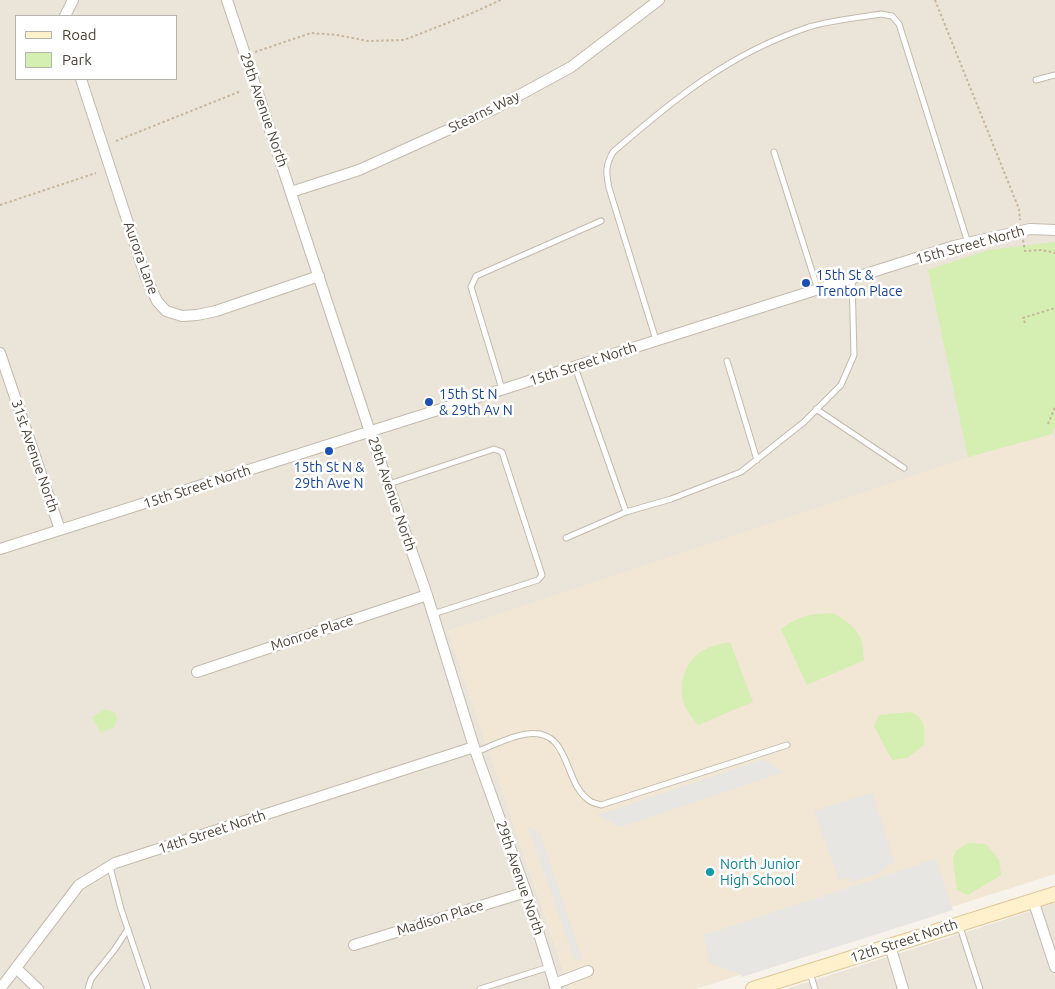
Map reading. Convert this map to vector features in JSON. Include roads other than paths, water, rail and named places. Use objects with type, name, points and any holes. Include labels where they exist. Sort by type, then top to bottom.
[{"type":"street","points":[[66,15],[73,0]]},
{"type":"street","name":"29th Avenue North","points":[[226,0],[292,192],[370,432],[427,595],[475,750],[526,892],[555,986]]},
{"type":"street","name":"Stearns Way","points":[[292,192],[359,170],[492,110],[571,67],[659,0]]},
{"type":"street","name":"Aurora Lane","points":[[81,80],[145,275],[157,301],[166,311],[182,316],[216,311],[319,276]]},
{"type":"street","name":"15th Street North","points":[[0,549],[968,243],[1030,228],[1055,230]]},
{"type":"street","name":"31st Avenue North","points":[[0,353],[60,530]]},
{"type":"street","name":"Monroe Place","points":[[197,672],[427,595]]},
{"type":"street","name":"14th Street North","points":[[0,989],[79,885],[115,863],[475,750]]},
{"type":"street","name":"Madison Place","points":[[354,945],[526,892]]},
{"type":"street","name":"12th Street North","points":[[753,989],[1055,894]]},
{"type":"street","points":[[1033,900],[1055,967]]},
{"type":"street","points":[[890,946],[903,989]]},
{"type":"street","points":[[16,968],[38,989]]},
{"type":"street","points":[[555,986],[588,971]]},
{"type":"lane","points":[[656,341],[609,188],[606,174],[607,162],[613,152],[696,83],[723,66],[760,47],[811,27],[881,14],[892,16],[899,24],[968,243]]},
{"type":"lane","points":[[1036,80],[1055,75]]},
{"type":"lane","points":[[774,152],[818,290]]},
{"type":"lane","points":[[502,390],[471,287],[476,276],[601,221]]},
{"type":"lane","points":[[566,538],[626,512],[671,498],[741,472],[816,409],[842,385],[854,356],[852,279]]},
{"type":"lane","points":[[727,361],[756,460]]},
{"type":"lane","points":[[575,366],[626,512]]},
{"type":"lane","points":[[816,409],[904,468]]},
{"type":"lane","points":[[389,484],[494,449],[502,452],[542,575],[538,580],[433,614]]},
{"type":"lane","points":[[475,750],[527,734],[543,735],[555,740],[562,751],[578,789],[590,801],[601,805],[787,745]]},
{"type":"lane","points":[[110,866],[148,989]]},
{"type":"lane","points":[[959,924],[980,989]]},
{"type":"lane","points":[[88,989],[91,979],[128,929]]},
{"type":"lane","points":[[480,989],[549,967]]},
{"type":"lane","points":[[809,971],[815,989]]},
{"type":"place","name":"15th St & Trenton Place","points":[[806,283]]},
{"type":"place","name":"15th St N & 29th Av N","points":[[429,402]]},
{"type":"place","name":"15th St N & 29th Ave N","points":[[329,451]]},
{"type":"place","name":"North Junior High School","points":[[710,872]]}]
